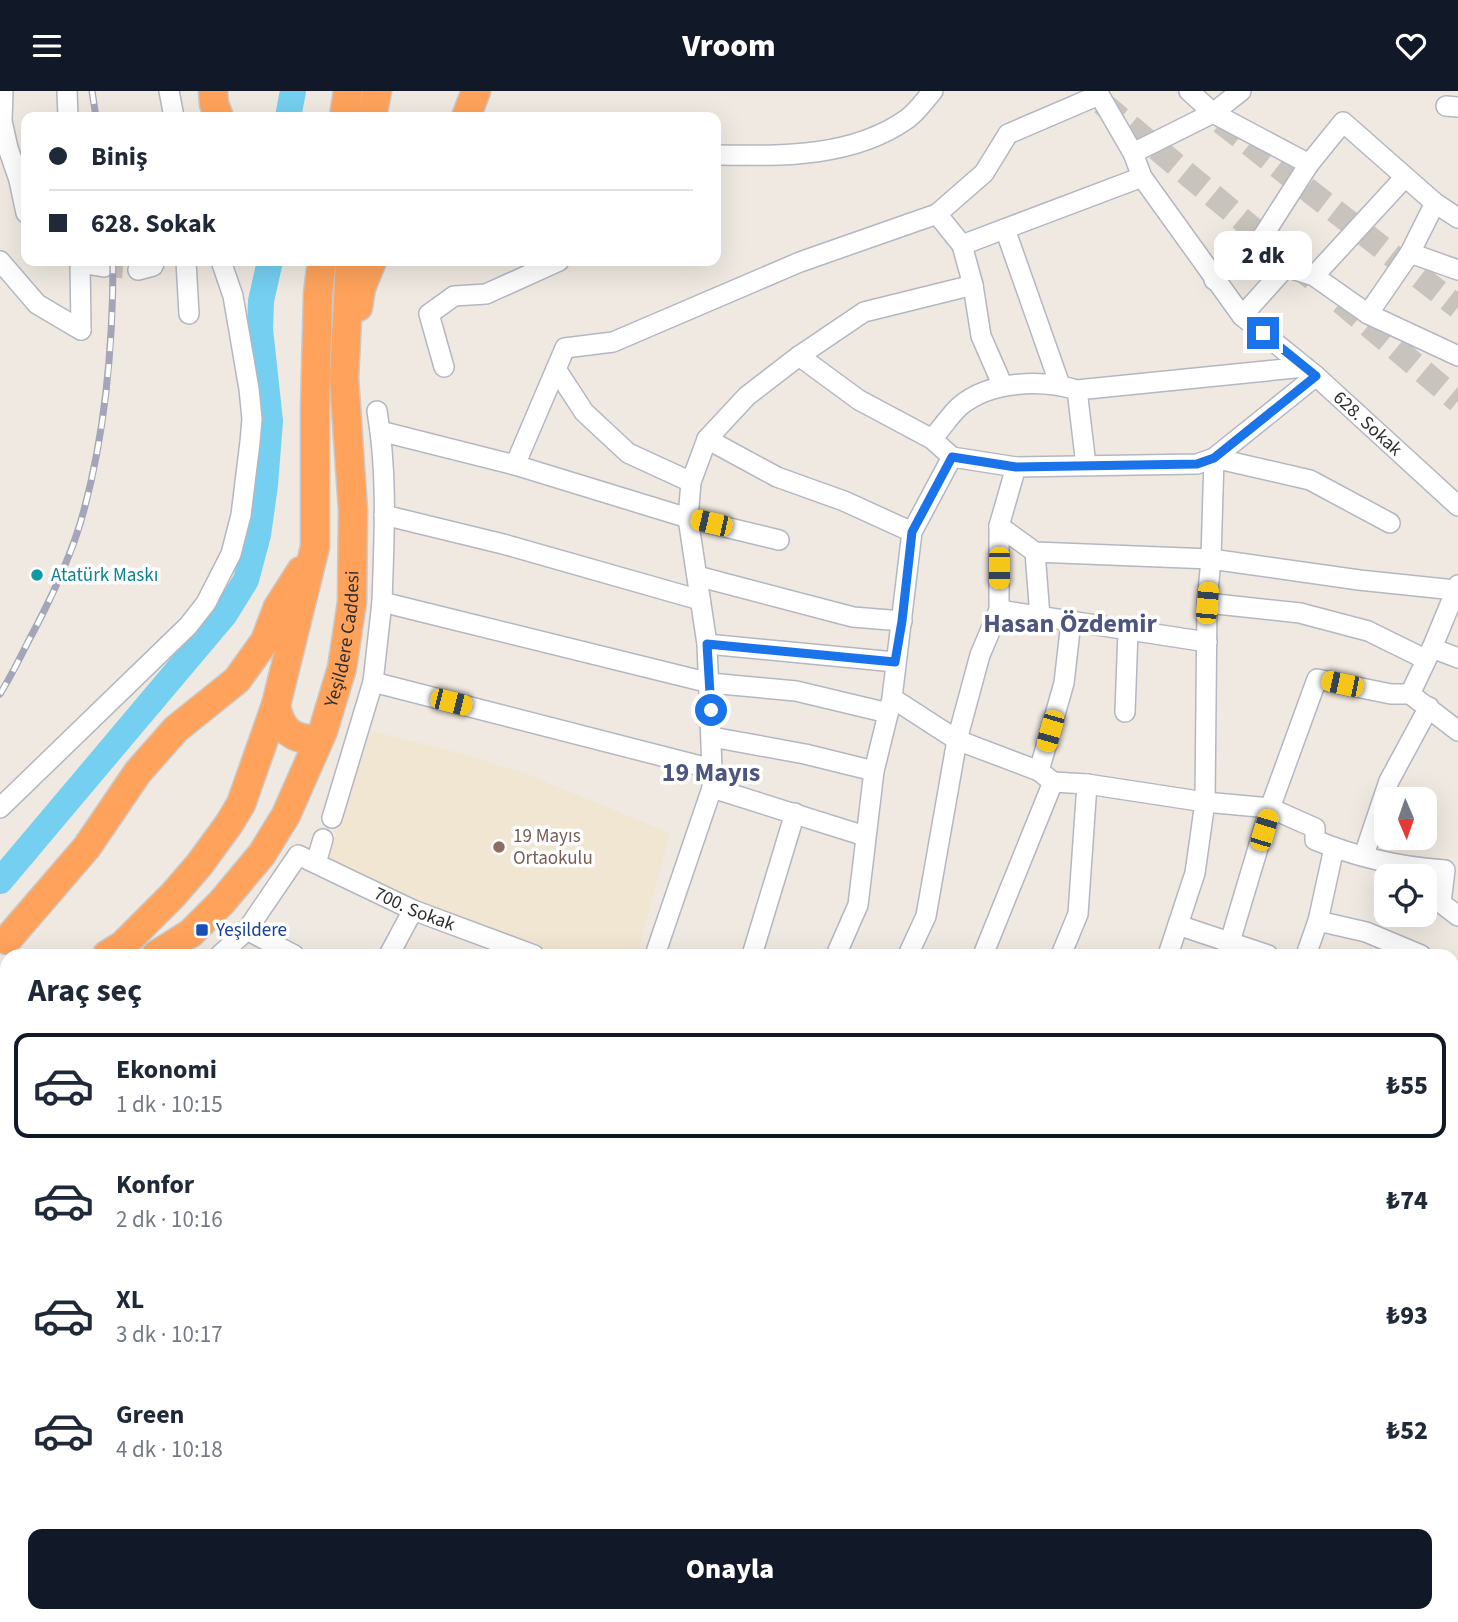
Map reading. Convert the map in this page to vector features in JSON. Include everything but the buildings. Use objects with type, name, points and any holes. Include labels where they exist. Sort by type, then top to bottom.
[{"type":"highway","points":[[213,91],[217,112]]},
{"type":"highway","points":[[345,112],[348,91]]},
{"type":"highway","points":[[373,112],[377,91]]},
{"type":"highway","points":[[468,112],[476,91]]},
{"type":"highway","points":[[301,266],[315,411]]},
{"type":"highway","points":[[116,949],[173,895],[229,824],[241,804],[276,705],[315,547],[315,411],[318,294],[321,266]]},
{"type":"highway","name":"Yeşildere Caddesi","points":[[166,949],[191,933],[222,902],[262,854],[286,815],[319,739],[342,669],[352,602],[353,510],[344,378],[350,266]]},
{"type":"highway","points":[[344,378],[361,288],[370,266]]},
{"type":"highway","points":[[2,939],[87,847],[138,772],[176,729],[237,680],[265,641],[278,607],[315,547]]},
{"type":"highway","points":[[276,705],[278,719],[288,734],[298,738],[319,739]]},
{"type":"street","points":[[2,91],[2,121],[17,147],[21,189]]},
{"type":"street","points":[[67,91],[68,112]]},
{"type":"street","points":[[721,155],[788,156],[862,142],[909,118],[933,91]]},
{"type":"street","points":[[1189,91],[1213,113],[1309,164]]},
{"type":"street","points":[[1133,153],[1213,113],[1241,91]]},
{"type":"street","points":[[515,465],[565,348],[613,342],[800,262],[937,214],[984,173],[1008,134],[1098,93]]},
{"type":"street","name":"628. Sokak","points":[[1098,93],[1133,153],[1142,177],[1242,316],[1310,371],[1458,506]]},
{"type":"street","points":[[1214,280],[1263,236],[1309,164],[1343,122],[1435,203],[1458,218]]},
{"type":"street","points":[[962,245],[1142,177]]},
{"type":"street","points":[[1314,276],[1405,177]]},
{"type":"street","points":[[1368,314],[1410,253],[1435,203]]},
{"type":"street","points":[[937,214],[962,245],[973,285],[981,336],[1002,384]]},
{"type":"street","points":[[1005,229],[1069,388],[1086,465]]},
{"type":"street","points":[[1410,253],[1458,270]]},
{"type":"street","points":[[0,261],[37,304],[81,330],[80,266]]},
{"type":"street","points":[[99,266],[104,267]]},
{"type":"street","points":[[186,266],[188,314]]},
{"type":"street","points":[[0,808],[188,626],[206,603],[231,554],[241,515],[252,419],[233,296],[223,266]]},
{"type":"street","points":[[444,367],[429,314],[454,296],[486,294],[548,266]]},
{"type":"street","points":[[1242,316],[1286,267],[1314,276],[1368,314],[1458,356]]},
{"type":"street","points":[[657,949],[712,778],[707,644],[688,518],[691,482],[707,439],[747,396],[799,356],[864,312],[973,285]]},
{"type":"street","points":[[799,356],[859,400],[932,439],[952,457],[1016,467],[1197,464],[1214,458],[1310,371]]},
{"type":"street","points":[[556,369],[584,412],[628,453],[691,482]]},
{"type":"street","points":[[932,439],[961,405],[1002,384],[1069,388],[1310,371]]},
{"type":"street","points":[[332,818],[373,682],[382,602],[384,515],[377,411]]},
{"type":"street","points":[[380,431],[515,465],[688,518],[779,540]]},
{"type":"street","points":[[707,439],[777,477],[844,501],[912,532]]},
{"type":"street","points":[[839,949],[858,905],[874,771],[890,705],[912,532],[952,457]]},
{"type":"street","points":[[1214,458],[1310,480],[1390,523]]},
{"type":"street","points":[[1170,949],[1195,873],[1205,802],[1207,603],[1214,458]]},
{"type":"street","points":[[911,949],[926,916],[957,740],[980,655],[999,611],[999,526],[1016,467]]},
{"type":"street","points":[[384,515],[503,544],[700,600]]},
{"type":"street","points":[[999,526],[1035,552],[1211,559],[1359,580],[1456,588],[1410,694]]},
{"type":"street","points":[[1035,552],[1040,617]]},
{"type":"street","points":[[697,576],[853,617],[902,621]]},
{"type":"street","points":[[382,602],[710,684],[796,691],[890,705],[957,740],[1046,776],[1205,802],[1270,808],[1315,828],[1315,840],[1334,848],[1403,867],[1445,870],[1441,903],[1458,916]]},
{"type":"street","points":[[1207,603],[1300,613],[1368,631],[1429,654],[1458,658]]},
{"type":"street","points":[[999,611],[1207,642]]},
{"type":"street","points":[[985,949],[1046,776],[1064,683],[1071,622]]},
{"type":"street","points":[[1125,712],[1128,631]]},
{"type":"street","points":[[707,644],[895,662]]},
{"type":"street","points":[[1178,925],[1228,949],[1270,808],[1317,679],[1391,694],[1410,694],[1458,730]]},
{"type":"street","points":[[373,682],[712,778],[795,813],[865,836]]},
{"type":"street","points":[[1364,855],[1390,781],[1429,707]]},
{"type":"street","points":[[712,737],[805,754],[874,771]]},
{"type":"street","points":[[1064,949],[1079,914],[1087,784]]},
{"type":"street","points":[[754,949],[795,813]]},
{"type":"street","points":[[226,949],[247,930],[323,839]]},
{"type":"street","points":[[1308,949],[1318,921],[1334,848]]},
{"type":"street","name":"700. Sokak","points":[[307,859],[413,910],[518,949]]},
{"type":"street","points":[[392,949],[413,910]]},
{"type":"street","points":[[1318,921],[1366,932],[1407,949]]},
{"type":"street","points":[[247,930],[283,949]]},
{"type":"shaded area","name":"19 Mayıs Ortaokulu","points":[[371,731],[463,754],[524,773],[670,833],[639,949],[538,949],[415,906],[327,862]]},
{"type":"waterway","points":[[289,112],[293,91]]},
{"type":"waterway","points":[[0,881],[225,614],[246,580],[258,535],[270,421],[260,329],[261,301],[269,266]]},
{"type":"tunnel","points":[[1102,103],[1313,279]]},
{"type":"tunnel","points":[[1221,122],[1458,307]]},
{"type":"tunnel","points":[[104,267],[138,270]]},
{"type":"tunnel","points":[[1341,302],[1458,401]]},
{"type":"railway","points":[[92,91],[95,112]]},
{"type":"railway","points":[[0,694],[60,578],[84,510],[98,448],[107,386],[113,266]]},
{"type":"place","name":"Atatürk Maskı","points":[[37,575]]},
{"type":"place","name":"19 Mayıs Ortaokulu","points":[[499,847]]},
{"type":"place","name":"Yeşildere","points":[[202,930]]},
{"type":"district","name":"Hasan Özdemir","points":[[1070,623]]},
{"type":"district","name":"19 Mayıs","points":[[711,772]]},
{"type":"route","points":[[711,710],[707,644],[895,662],[912,532],[952,457],[1016,467],[1197,464],[1214,458],[1316,376],[1263,333]]}]
